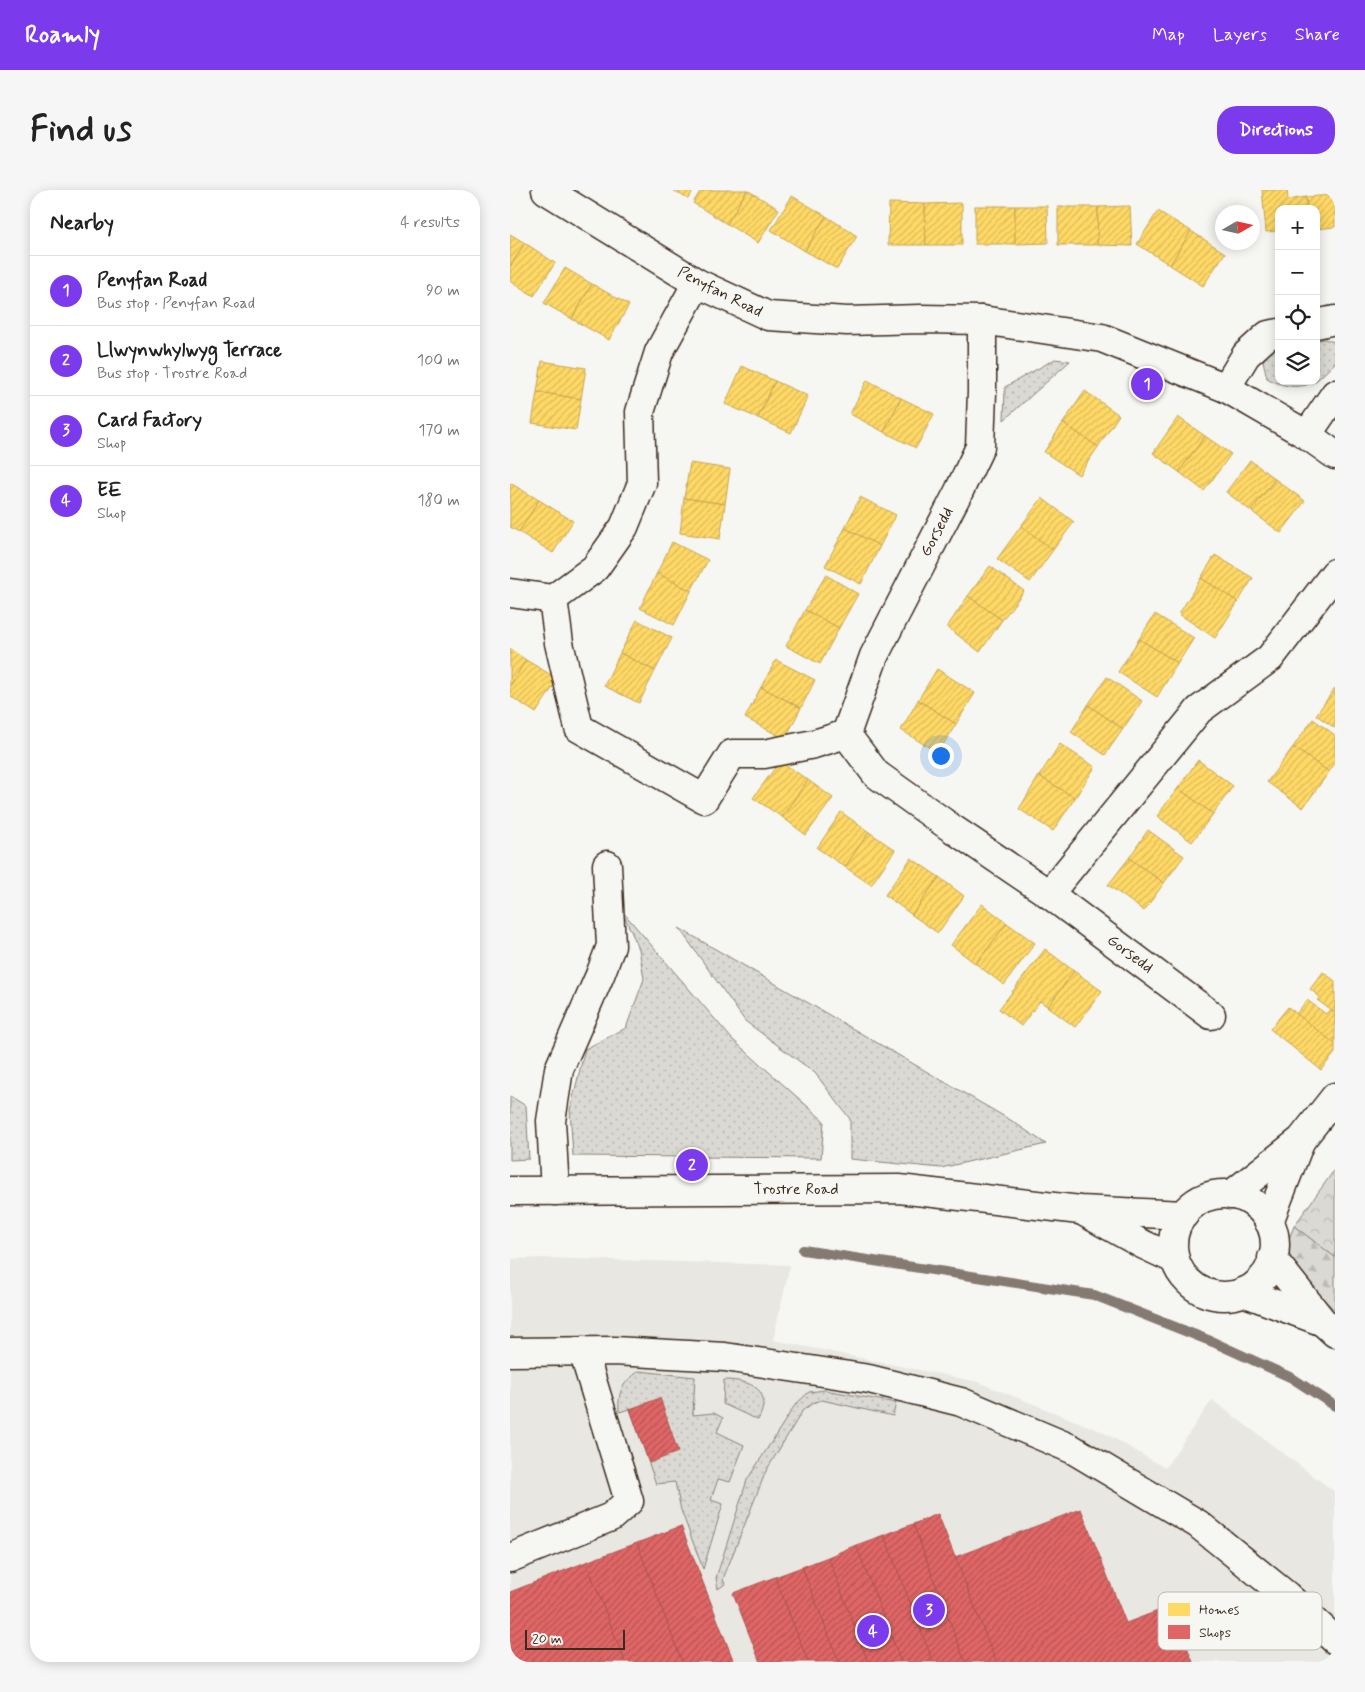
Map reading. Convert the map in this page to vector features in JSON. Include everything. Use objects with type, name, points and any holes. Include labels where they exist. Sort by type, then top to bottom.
[{"type":"street","name":"Penyfan Road","points":[[546,190],[697,283],[768,316],[847,322],[921,319],[982,320],[1102,338],[1226,388],[1307,435],[1335,455]]},
{"type":"street","points":[[510,593],[553,599],[595,568],[624,527],[642,482],[640,412],[659,352],[697,283]]},
{"type":"street","name":"Gorsedd","points":[[982,320],[980,447],[874,656],[846,734],[876,774],[1049,894],[1211,1014]]},
{"type":"street","points":[[1320,323],[1335,320]]},
{"type":"street","points":[[1226,388],[1246,356],[1268,335],[1275,333]]},
{"type":"street","points":[[1307,435],[1335,394]]},
{"type":"street","points":[[1049,894],[1199,710],[1270,658],[1335,573]]},
{"type":"street","points":[[553,599],[559,643],[579,728],[704,800],[732,754],[764,754],[814,744],[846,734]]},
{"type":"street","points":[[555,1191],[551,1121],[559,1069],[611,946],[607,865]]},
{"type":"street","points":[[1232,1195],[1301,1140],[1335,1097]]},
{"type":"street","points":[[1269,1222],[1301,1140]]},
{"type":"street","name":"Trostre Road","points":[[510,1191],[899,1189],[1080,1210],[1184,1214]]},
{"type":"street","points":[[1216,1195],[1232,1195],[1247,1200],[1260,1209],[1269,1222],[1274,1238],[1274,1254],[1269,1269],[1260,1282],[1232,1296],[1216,1296],[1201,1291],[1187,1282],[1174,1259],[1173,1238],[1178,1222],[1184,1214],[1200,1200],[1216,1195]]},
{"type":"street","name":"Trostre Road","points":[[1080,1210],[1174,1259]]},
{"type":"street","points":[[1272,1258],[1329,1328]]},
{"type":"street","points":[[1243,1292],[1329,1328]]},
{"type":"street","points":[[510,1558],[611,1517],[629,1501],[583,1351]]},
{"type":"street","points":[[510,1352],[614,1351],[725,1357],[869,1379],[961,1402],[1072,1449],[1198,1524],[1282,1592]]},
{"type":"street","points":[[1322,1628],[1335,1640]]},
{"type":"shaded area","points":[[541,1258],[790,1265],[773,1340],[978,1382],[1103,1432],[1165,1468],[1212,1400],[1335,1492],[1335,1662],[510,1662],[510,1259]]},
{"type":"green space","points":[[1324,339],[1335,342],[1335,363],[1320,377],[1320,340]]},
{"type":"green space","points":[[1275,349],[1275,382],[1267,378],[1263,361],[1271,350]]},
{"type":"green space","points":[[1055,359],[1070,361],[1004,420],[1005,387]]},
{"type":"green space","points":[[1285,385],[1307,385],[1304,386]]},
{"type":"green space","points":[[622,911],[732,1039],[824,1121],[821,1158],[573,1156],[570,1110],[585,1049],[626,1028],[644,979],[639,949]]},
{"type":"green space","points":[[679,928],[1012,1121],[1046,1144],[941,1168],[850,1159],[850,1119],[815,1073],[745,1021]]},
{"type":"green space","points":[[510,1096],[526,1106],[529,1159],[510,1160]]},
{"type":"green space","points":[[1335,1169],[1335,1257],[1294,1226]]},
{"type":"green space","points":[[1294,1226],[1335,1257],[1335,1310],[1294,1273],[1287,1244]]},
{"type":"green space","points":[[639,1371],[695,1377],[693,1415],[714,1413],[723,1418],[717,1432],[744,1445],[730,1482],[718,1479],[711,1500],[723,1504],[703,1569],[681,1510],[675,1482],[656,1484],[630,1409],[619,1412],[619,1398],[622,1388]]},
{"type":"green space","points":[[724,1380],[743,1382],[757,1389],[763,1401],[758,1420],[723,1404]]},
{"type":"green space","points":[[825,1390],[896,1403],[893,1416],[822,1400],[803,1410],[766,1471],[723,1579],[725,1584],[718,1589],[716,1578],[747,1480],[795,1405],[809,1392]]},
{"type":"building: Homes","points":[[673,190],[694,190],[688,199]]},
{"type":"building: Homes","points":[[701,190],[747,190],[727,224],[693,203]]},
{"type":"building: Homes","points":[[747,190],[779,209],[758,243],[727,224]]},
{"type":"building: Homes","points":[[1262,190],[1287,190],[1288,200],[1306,197],[1307,205],[1275,205],[1275,231],[1266,232]]},
{"type":"building: Homes","points":[[1332,190],[1335,190],[1335,227],[1320,229],[1320,205],[1307,205],[1306,197],[1333,195]]},
{"type":"building: Homes","points":[[792,196],[826,216],[805,251],[771,230]]},
{"type":"building: Homes","points":[[889,203],[925,204],[926,245],[888,245]]},
{"type":"building: Homes","points":[[962,203],[962,245],[926,245],[925,204]]},
{"type":"building: Homes","points":[[975,206],[1015,206],[1015,244],[975,244]]},
{"type":"building: Homes","points":[[1015,206],[1047,206],[1048,243],[1015,244]]},
{"type":"building: Homes","points":[[1130,206],[1132,246],[1097,245],[1098,207]]},
{"type":"building: Homes","points":[[1058,207],[1098,207],[1097,245],[1058,245]]},
{"type":"building: Homes","points":[[1158,211],[1191,231],[1170,265],[1137,244]]},
{"type":"building: Homes","points":[[826,216],[857,236],[837,269],[805,251]]},
{"type":"building: Homes","points":[[1191,231],[1215,247],[1215,250],[1220,250],[1225,253],[1203,286],[1170,265]]},
{"type":"building: Homes","points":[[510,234],[525,243],[510,267]]},
{"type":"building: Homes","points":[[525,243],[555,263],[534,296],[510,281],[510,267]]},
{"type":"building: Homes","points":[[565,268],[592,284],[572,319],[544,303]]},
{"type":"building: Homes","points":[[592,284],[629,305],[609,340],[572,319]]},
{"type":"building: Homes","points":[[542,361],[586,368],[581,399],[537,392]]},
{"type":"building: Homes","points":[[742,366],[775,381],[758,418],[725,404]]},
{"type":"building: Homes","points":[[867,380],[901,398],[884,432],[850,414]]},
{"type":"building: Homes","points":[[775,381],[808,396],[791,433],[758,418]]},
{"type":"building: Homes","points":[[1085,391],[1119,415],[1098,447],[1063,423]]},
{"type":"building: Homes","points":[[537,392],[581,399],[576,430],[532,423]]},
{"type":"building: Homes","points":[[901,398],[934,414],[916,448],[884,432]]},
{"type":"building: Homes","points":[[1178,417],[1205,436],[1179,472],[1153,453]]},
{"type":"building: Homes","points":[[1063,423],[1098,447],[1079,475],[1044,452]]},
{"type":"building: Homes","points":[[1205,436],[1231,454],[1204,491],[1179,472]]},
{"type":"building: Homes","points":[[1250,460],[1275,479],[1251,511],[1226,492]]},
{"type":"building: Homes","points":[[690,463],[730,469],[725,504],[684,498]]},
{"type":"building: Homes","points":[[1275,479],[1305,501],[1281,533],[1251,511]]},
{"type":"building: Homes","points":[[510,483],[539,500],[519,532],[510,527]]},
{"type":"building: Homes","points":[[860,497],[896,515],[880,546],[845,528]]},
{"type":"building: Homes","points":[[684,498],[725,504],[720,539],[680,533]]},
{"type":"building: Homes","points":[[1042,498],[1074,522],[1053,550],[1021,526]]},
{"type":"building: Homes","points":[[539,500],[573,521],[553,553],[519,532]]},
{"type":"building: Homes","points":[[1021,526],[1053,550],[1030,582],[997,559]]},
{"type":"building: Homes","points":[[845,528],[880,546],[861,584],[825,566]]},
{"type":"building: Homes","points":[[672,542],[708,560],[691,591],[657,573]]},
{"type":"building: Homes","points":[[1215,555],[1253,578],[1238,602],[1201,578]]},
{"type":"building: Homes","points":[[990,566],[1024,591],[1002,620],[968,596]]},
{"type":"building: Homes","points":[[657,573],[691,591],[674,625],[640,608]]},
{"type":"building: Homes","points":[[826,575],[858,594],[839,628],[805,610]]},
{"type":"building: Homes","points":[[1201,578],[1238,602],[1215,638],[1179,614]]},
{"type":"building: Homes","points":[[968,596],[1002,620],[980,652],[947,627]]},
{"type":"building: Homes","points":[[805,610],[839,628],[820,664],[786,646]]},
{"type":"building: Homes","points":[[1155,614],[1194,638],[1178,663],[1139,639]]},
{"type":"building: Homes","points":[[637,620],[672,638],[655,671],[620,653]]},
{"type":"building: Homes","points":[[1139,639],[1178,663],[1157,697],[1118,672]]},
{"type":"building: Homes","points":[[510,649],[526,660],[510,686]]},
{"type":"building: Homes","points":[[620,653],[655,671],[639,703],[604,686]]},
{"type":"building: Homes","points":[[526,660],[558,679],[536,713],[510,696],[510,686]]},
{"type":"building: Homes","points":[[776,660],[815,680],[801,708],[761,687]]},
{"type":"building: Homes","points":[[937,669],[975,693],[956,724],[918,700]]},
{"type":"building: Homes","points":[[1107,677],[1142,701],[1123,729],[1088,705]]},
{"type":"building: Homes","points":[[761,687],[801,708],[785,739],[745,718]]},
{"type":"building: Homes","points":[[1335,688],[1335,728],[1316,715]]},
{"type":"building: Homes","points":[[918,700],[956,724],[938,753],[901,730]]},
{"type":"building: Homes","points":[[1088,705],[1123,729],[1105,755],[1071,732]]},
{"type":"building: Homes","points":[[1313,719],[1335,735],[1335,763],[1329,772],[1293,747]]},
{"type":"building: Homes","points":[[1060,744],[1095,767],[1075,798],[1039,776]]},
{"type":"building: Homes","points":[[1293,747],[1329,772],[1303,808],[1267,782]]},
{"type":"building: Homes","points":[[1198,760],[1233,786],[1213,814],[1178,788]]},
{"type":"building: Homes","points":[[780,761],[808,780],[782,817],[753,798]]},
{"type":"building: Homes","points":[[1039,776],[1075,798],[1053,831],[1019,809]]},
{"type":"building: Homes","points":[[808,780],[833,798],[806,835],[782,817]]},
{"type":"building: Homes","points":[[1178,788],[1213,814],[1192,842],[1157,816]]},
{"type":"building: Homes","points":[[841,812],[869,832],[845,867],[817,848]]},
{"type":"building: Homes","points":[[1148,830],[1184,856],[1164,883],[1129,858]]},
{"type":"building: Homes","points":[[869,832],[895,850],[871,885],[845,867]]},
{"type":"building: Homes","points":[[911,858],[939,877],[912,915],[885,895]]},
{"type":"building: Homes","points":[[1129,858],[1164,883],[1144,911],[1108,885]]},
{"type":"building: Homes","points":[[939,877],[964,896],[938,933],[912,915]]},
{"type":"building: Homes","points":[[982,904],[1007,923],[976,964],[951,945]]},
{"type":"building: Homes","points":[[1007,923],[1035,943],[1004,985],[976,964]]},
{"type":"building: Homes","points":[[1045,949],[1074,971],[1048,1007],[1040,1001],[1021,1026],[999,1009]]},
{"type":"building: Homes","points":[[1074,971],[1102,991],[1075,1027],[1048,1007]]},
{"type":"building: Homes","points":[[1323,972],[1335,981],[1335,1013],[1317,1000],[1320,997],[1310,989]]},
{"type":"building: Homes","points":[[1307,1000],[1326,1014],[1330,1009],[1335,1013],[1335,1044],[1296,1014]]},
{"type":"building: Homes","points":[[1288,1007],[1335,1044],[1335,1053],[1321,1070],[1270,1029]]},
{"type":"building: Shops","points":[[660,1398],[678,1452],[649,1463],[630,1409]]},
{"type":"building: Shops","points":[[1081,1509],[1126,1623],[1158,1611],[1158,1650],[1188,1650],[1193,1662],[996,1662],[955,1557]]},
{"type":"building: Shops","points":[[938,1514],[996,1662],[965,1662],[913,1524]]},
{"type":"building: Shops","points":[[913,1524],[965,1662],[933,1662],[884,1535]]},
{"type":"building: Shops","points":[[681,1526],[734,1662],[682,1662],[637,1543]]},
{"type":"building: Shops","points":[[884,1535],[933,1662],[901,1662],[856,1545]]},
{"type":"building: Shops","points":[[637,1543],[682,1662],[625,1662],[586,1562]]},
{"type":"building: Shops","points":[[856,1545],[901,1662],[868,1662],[828,1557]]},
{"type":"building: Shops","points":[[828,1557],[868,1662],[839,1662],[802,1567]]},
{"type":"building: Shops","points":[[586,1562],[625,1662],[510,1662],[510,1592]]},
{"type":"building: Shops","points":[[802,1567],[839,1662],[808,1662],[775,1577]]},
{"type":"building: Shops","points":[[775,1577],[808,1662],[760,1662],[733,1593]]},
{"type":"waterway","points":[[803,1250],[1094,1295],[1213,1342],[1292,1378],[1335,1406]]},
{"type":"place","name":"Penyfan Road","points":[[1147,384]]},
{"type":"place","name":"Llwynwhylwyg Terrace","points":[[692,1165]]},
{"type":"place","name":"Card Factory","points":[[929,1610]]},
{"type":"place","name":"EE","points":[[873,1631]]}]
